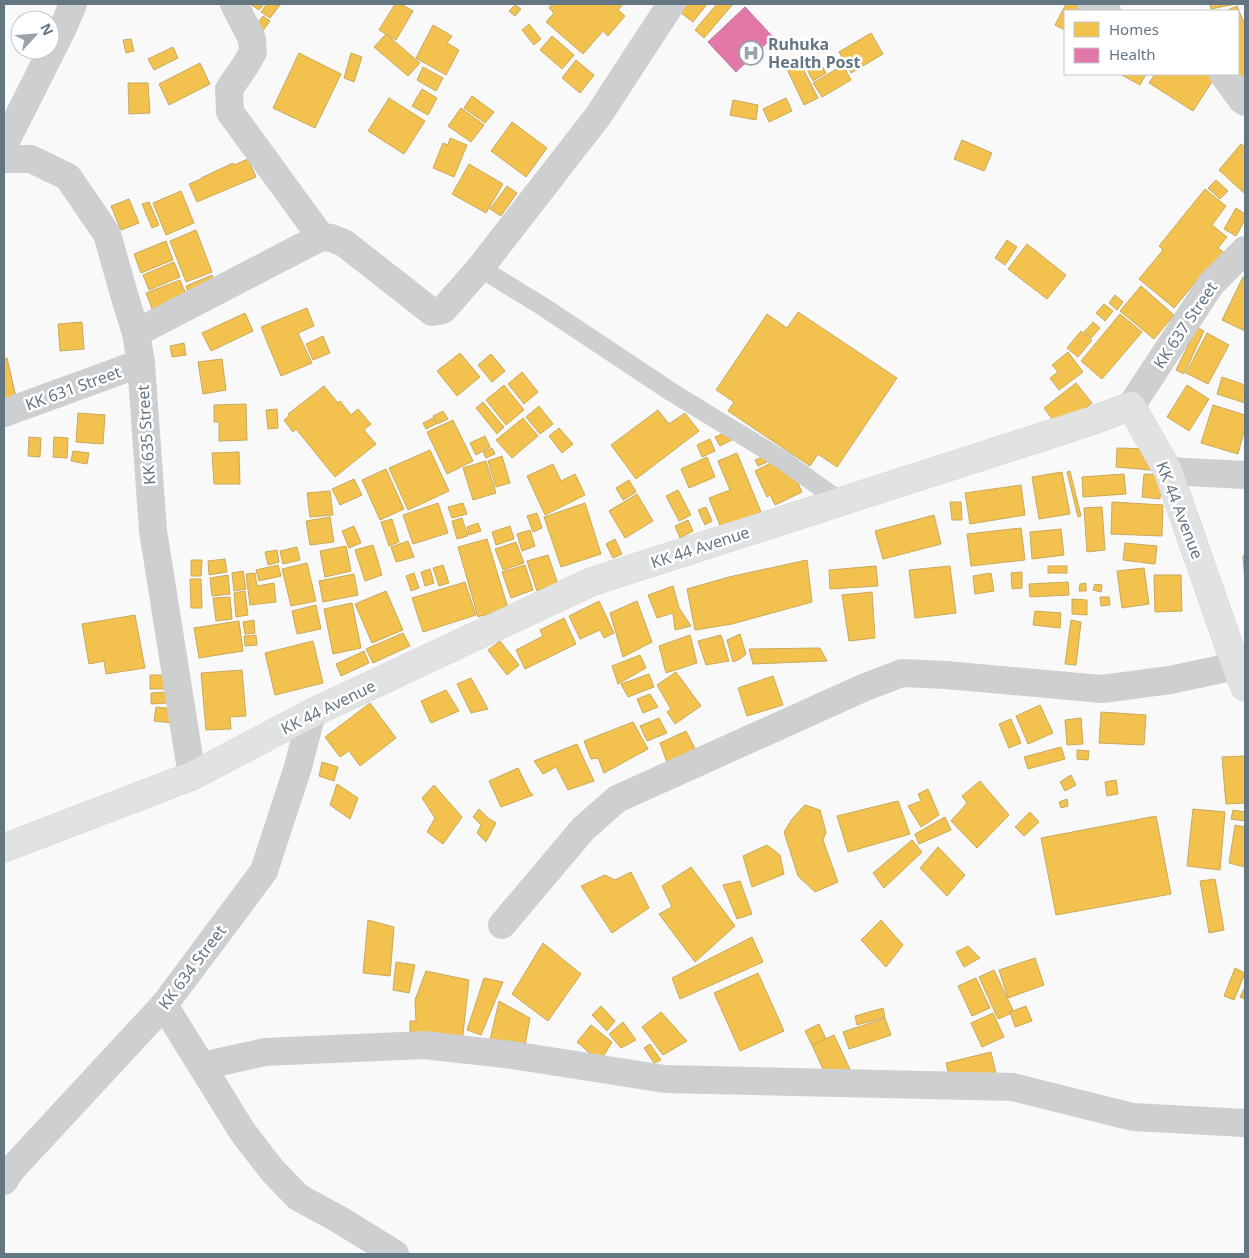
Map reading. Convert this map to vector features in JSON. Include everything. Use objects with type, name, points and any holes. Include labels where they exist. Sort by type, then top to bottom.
[{"type":"main road","name":"KK 44 Avenue","points":[[4,848],[192,776],[312,713],[591,582],[1091,421],[1131,406],[1168,471],[1241,676]]},
{"type":"street","points":[[4,145],[62,30],[73,4]]},
{"type":"street","points":[[234,4],[252,39],[253,52],[229,89],[230,112],[321,237]]},
{"type":"street","points":[[136,333],[321,237],[331,238],[344,243],[432,312],[443,310],[480,268],[598,116],[671,4]]},
{"type":"street","points":[[1091,4],[1106,10]]},
{"type":"street","points":[[1225,75],[1245,102]]},
{"type":"street","name":"KK 635 Street","points":[[4,159],[31,159],[68,177],[108,234],[136,333],[142,363],[153,531],[192,776]]},
{"type":"street","name":"KK 637 Street","points":[[1131,406],[1211,284],[1245,250]]},
{"type":"street","name":"KK 631 Street","points":[[4,413],[142,363]]},
{"type":"street","points":[[1168,471],[1245,475]]},
{"type":"street","points":[[502,925],[583,829],[618,799],[863,688],[902,673],[946,675],[1102,689],[1170,680],[1241,676]]},
{"type":"street","name":"KK 634 Street","points":[[4,1180],[11,1170],[164,1005],[264,872],[298,767],[312,713]]},
{"type":"street","points":[[164,1005],[242,1132],[272,1170],[298,1198],[340,1220],[395,1254]]},
{"type":"street","points":[[202,1066],[265,1052],[424,1045],[512,1055],[665,1079],[1013,1087],[1133,1117],[1245,1123]]},
{"type":"lane","points":[[480,268],[542,306],[673,393],[781,459],[841,502]]},
{"type":"building: Homes","points":[[250,4],[264,4],[259,10]]},
{"type":"building: Homes","points":[[267,4],[280,5],[270,18],[261,12]]},
{"type":"building: Homes","points":[[395,4],[401,4],[413,11],[396,40],[379,30]]},
{"type":"building: Homes","points":[[552,4],[623,4],[618,10],[625,16],[608,36],[603,31],[583,54],[546,22],[554,13],[549,8]]},
{"type":"building: Homes","points":[[688,4],[707,4],[693,22],[681,13]]},
{"type":"building: Homes","points":[[717,4],[733,4],[704,38],[695,30]]},
{"type":"building: Homes","points":[[1066,4],[1074,4],[1086,10],[1064,10],[1064,30],[1055,25]]},
{"type":"building: Homes","points":[[1210,4],[1236,4],[1211,9]]},
{"type":"building: Homes","points":[[515,5],[521,9],[515,16],[509,11]]},
{"type":"building: Homes","points":[[1237,6],[1239,10],[1227,10]]},
{"type":"building: Homes","points":[[1239,11],[1245,25],[1245,76],[1235,81],[1239,75]]},
{"type":"building: Homes","points":[[263,16],[270,21],[262,32],[255,27]]},
{"type":"building: Homes","points":[[529,24],[541,39],[534,45],[522,30]]},
{"type":"building: Homes","points":[[433,25],[452,36],[447,43],[459,50],[446,75],[416,58]]},
{"type":"building: Homes","points":[[871,33],[883,54],[851,73],[839,52]]},
{"type":"building: Homes","points":[[386,34],[420,63],[408,76],[374,47]]},
{"type":"building: Homes","points":[[552,36],[574,55],[562,69],[540,50]]},
{"type":"building: Homes","points":[[131,39],[134,51],[126,53],[123,40]]},
{"type":"building: Homes","points":[[173,47],[178,58],[154,70],[148,59]]},
{"type":"building: Homes","points":[[299,53],[341,74],[315,128],[273,108]]},
{"type":"building: Homes","points":[[351,53],[362,57],[354,82],[344,78]]},
{"type":"building: Homes","points":[[798,59],[818,98],[804,105],[785,65]]},
{"type":"building: Homes","points":[[576,60],[594,75],[580,93],[562,78]]},
{"type":"building: Homes","points":[[820,62],[826,73],[813,81],[807,69]]},
{"type":"building: Homes","points":[[200,63],[210,84],[169,105],[159,84]]},
{"type":"building: Homes","points":[[843,65],[851,80],[822,97],[813,83]]},
{"type":"building: Homes","points":[[423,67],[443,78],[436,91],[417,80]]},
{"type":"building: Homes","points":[[1122,75],[1145,75],[1140,85]]},
{"type":"building: Homes","points":[[1154,75],[1216,75],[1193,111],[1149,83]]},
{"type":"building: Homes","points":[[128,83],[148,83],[150,113],[129,114]]},
{"type":"building: Homes","points":[[422,89],[437,98],[428,115],[412,106]]},
{"type":"building: Homes","points":[[472,96],[494,112],[485,123],[464,108]]},
{"type":"building: Homes","points":[[389,98],[425,121],[404,154],[368,131]]},
{"type":"building: Homes","points":[[786,98],[792,111],[769,122],[763,109]]},
{"type":"building: Homes","points":[[733,100],[758,105],[756,120],[730,115]]},
{"type":"building: Homes","points":[[461,108],[484,125],[471,142],[448,126]]},
{"type":"building: Homes","points":[[512,122],[547,148],[526,177],[491,151]]},
{"type":"building: Homes","points":[[450,138],[467,145],[454,177],[433,168],[443,143],[448,145]]},
{"type":"building: Homes","points":[[962,140],[992,153],[984,171],[954,159]]},
{"type":"building: Homes","points":[[1241,144],[1245,147],[1245,194],[1219,170]]},
{"type":"building: Homes","points":[[248,159],[256,177],[197,202],[189,184],[233,163],[234,165]]},
{"type":"building: Homes","points":[[469,164],[503,184],[486,213],[452,194]]},
{"type":"building: Homes","points":[[1216,180],[1228,191],[1220,199],[1208,188]]},
{"type":"building: Homes","points":[[507,186],[517,193],[501,216],[490,209]]},
{"type":"building: Homes","points":[[1205,189],[1226,206],[1212,225],[1227,237],[1218,248],[1226,254],[1203,273],[1174,308],[1139,279],[1163,250],[1159,246]]},
{"type":"building: Homes","points":[[181,191],[194,223],[166,235],[153,203]]},
{"type":"building: Homes","points":[[129,199],[139,223],[121,230],[111,206]]},
{"type":"building: Homes","points":[[149,202],[159,225],[152,228],[142,204]]},
{"type":"building: Homes","points":[[1236,208],[1245,214],[1245,220],[1236,236],[1224,229]]},
{"type":"building: Homes","points":[[196,230],[212,272],[186,282],[170,241]]},
{"type":"building: Homes","points":[[1007,240],[1017,247],[1005,265],[995,258]]},
{"type":"building: Homes","points":[[166,241],[173,260],[141,273],[134,254]]},
{"type":"building: Homes","points":[[1027,244],[1066,275],[1047,299],[1008,269]]},
{"type":"building: Homes","points":[[174,262],[180,277],[149,290],[143,275]]},
{"type":"building: Homes","points":[[212,275],[217,286],[190,297],[186,286]]},
{"type":"building: Homes","points":[[1243,277],[1245,278],[1245,331],[1222,320]]},
{"type":"building: Homes","points":[[180,280],[189,301],[154,314],[146,293]]},
{"type":"building: Homes","points":[[1141,286],[1174,315],[1154,339],[1120,311]]},
{"type":"building: Homes","points":[[1115,295],[1123,302],[1117,310],[1109,303]]},
{"type":"building: Homes","points":[[1104,304],[1113,311],[1105,321],[1096,313]]},
{"type":"building: Homes","points":[[307,308],[314,326],[298,333],[312,363],[281,376],[261,327]]},
{"type":"building: Homes","points":[[798,312],[897,378],[837,467],[818,454],[810,466],[728,411],[734,402],[716,390],[767,314],[787,328]]},
{"type":"building: Homes","points":[[245,313],[253,331],[211,351],[202,333]]},
{"type":"building: Homes","points":[[1120,314],[1142,332],[1102,379],[1081,361]]},
{"type":"building: Homes","points":[[82,322],[84,349],[60,351],[58,324]]},
{"type":"building: Homes","points":[[1093,322],[1100,328],[1091,338],[1084,332]]},
{"type":"building: Homes","points":[[1197,327],[1204,331],[1184,374],[1176,370]]},
{"type":"building: Homes","points":[[1081,331],[1092,340],[1078,357],[1067,348]]},
{"type":"building: Homes","points":[[1207,333],[1229,345],[1208,384],[1186,373]]},
{"type":"building: Homes","points":[[323,336],[330,353],[313,360],[306,344]]},
{"type":"building: Homes","points":[[184,343],[186,355],[172,357],[170,346]]},
{"type":"building: Homes","points":[[1068,352],[1083,372],[1059,390],[1050,378],[1058,372],[1052,365]]},
{"type":"building: Homes","points":[[460,353],[480,377],[457,396],[437,371]]},
{"type":"building: Homes","points":[[491,354],[505,371],[492,382],[478,365]]},
{"type":"building: Homes","points":[[7,358],[16,397],[4,400],[4,359]]},
{"type":"building: Homes","points":[[222,359],[226,390],[203,394],[198,362]]},
{"type":"building: Homes","points":[[522,372],[538,392],[524,404],[508,384]]},
{"type":"building: Homes","points":[[1222,377],[1245,385],[1245,403],[1217,394]]},
{"type":"building: Homes","points":[[1076,383],[1092,403],[1059,428],[1044,408]]},
{"type":"building: Homes","points":[[504,385],[524,410],[506,425],[486,400]]},
{"type":"building: Homes","points":[[1187,385],[1209,399],[1189,431],[1167,417]]},
{"type":"building: Homes","points":[[324,386],[351,415],[358,409],[371,424],[364,430],[376,444],[335,477],[296,429],[293,432],[284,420],[289,416],[288,414]]},
{"type":"building: Homes","points":[[483,402],[504,427],[497,434],[476,408]]},
{"type":"building: Homes","points":[[246,404],[247,440],[219,441],[219,422],[214,422],[214,405]]},
{"type":"building: Homes","points":[[1213,405],[1245,415],[1245,428],[1238,454],[1201,443]]},
{"type":"building: Homes","points":[[539,406],[553,424],[540,434],[526,417]]},
{"type":"building: Homes","points":[[277,409],[278,428],[268,429],[266,410]]},
{"type":"building: Homes","points":[[658,410],[669,424],[685,413],[699,431],[636,479],[611,445]]},
{"type":"building: Homes","points":[[443,411],[448,419],[437,424],[433,416]]},
{"type":"building: Homes","points":[[78,413],[105,415],[103,444],[76,442]]},
{"type":"building: Homes","points":[[433,418],[436,424],[426,429],[423,423]]},
{"type":"building: Homes","points":[[523,418],[538,436],[512,458],[496,440]]},
{"type":"building: Homes","points":[[453,420],[473,461],[447,474],[427,432]]},
{"type":"building: Homes","points":[[559,428],[573,444],[562,453],[549,436]]},
{"type":"building: Homes","points":[[728,431],[732,440],[720,446],[715,437]]},
{"type":"building: Homes","points":[[485,436],[490,447],[476,455],[470,443]]},
{"type":"building: Homes","points":[[29,437],[41,438],[40,457],[28,456]]},
{"type":"building: Homes","points":[[54,437],[68,438],[67,458],[53,457]]},
{"type":"building: Homes","points":[[710,439],[715,451],[702,457],[697,445]]},
{"type":"building: Homes","points":[[492,448],[495,454],[486,458],[483,452]]},
{"type":"building: Homes","points":[[1117,448],[1152,449],[1151,470],[1116,467]]},
{"type":"building: Homes","points":[[430,450],[449,491],[408,510],[389,468]]},
{"type":"building: Homes","points":[[73,451],[89,453],[87,464],[71,461]]},
{"type":"building: Homes","points":[[239,452],[240,484],[214,484],[212,453]]},
{"type":"building: Homes","points":[[737,453],[761,512],[721,528],[709,498],[730,490],[718,461]]},
{"type":"building: Homes","points":[[502,456],[510,483],[496,487],[488,461]]},
{"type":"building: Homes","points":[[764,456],[767,462],[758,466],[755,460]]},
{"type":"building: Homes","points":[[707,457],[715,477],[689,488],[681,469]]},
{"type":"building: Homes","points":[[777,460],[785,474],[792,470],[802,492],[775,505],[770,495],[767,497],[755,471]]},
{"type":"building: Homes","points":[[486,461],[496,493],[473,500],[463,468]]},
{"type":"building: Homes","points":[[553,464],[561,481],[575,474],[585,495],[545,515],[527,476]]},
{"type":"building: Homes","points":[[386,469],[404,509],[380,520],[362,480]]},
{"type":"building: Homes","points":[[1070,471],[1081,516],[1078,517],[1067,472]]},
{"type":"building: Homes","points":[[1062,472],[1070,514],[1039,519],[1032,477]]},
{"type":"building: Homes","points":[[1124,474],[1126,494],[1083,497],[1082,477]]},
{"type":"building: Homes","points":[[1144,474],[1162,475],[1160,499],[1142,497]]},
{"type":"building: Homes","points":[[354,479],[362,495],[340,505],[332,489]]},
{"type":"building: Homes","points":[[629,480],[636,492],[623,500],[616,488]]},
{"type":"building: Homes","points":[[1021,485],[1025,515],[970,524],[965,493]]},
{"type":"building: Homes","points":[[678,490],[691,515],[679,521],[666,496]]},
{"type":"building: Homes","points":[[330,491],[333,515],[310,517],[307,493]]},
{"type":"building: Homes","points":[[637,494],[653,521],[625,538],[609,511]]},
{"type":"building: Homes","points":[[950,502],[961,502],[962,520],[952,520]]},
{"type":"building: Homes","points":[[1112,502],[1163,505],[1162,536],[1111,534]]},
{"type":"building: Homes","points":[[438,503],[448,533],[413,544],[403,515]]},
{"type":"building: Homes","points":[[463,503],[467,514],[452,518],[448,507]]},
{"type":"building: Homes","points":[[585,503],[601,554],[561,567],[544,517]]},
{"type":"building: Homes","points":[[706,507],[712,521],[705,525],[698,510]]},
{"type":"building: Homes","points":[[1102,507],[1105,550],[1087,552],[1084,508]]},
{"type":"building: Homes","points":[[537,513],[542,528],[533,532],[527,516]]},
{"type":"building: Homes","points":[[934,515],[941,544],[883,559],[875,531]]},
{"type":"building: Homes","points":[[330,517],[334,542],[310,545],[306,521]]},
{"type":"building: Homes","points":[[462,518],[468,536],[457,539],[452,521]]},
{"type":"building: Homes","points":[[392,519],[399,542],[389,546],[381,522]]},
{"type":"building: Homes","points":[[688,520],[693,531],[680,538],[675,526]]},
{"type":"building: Homes","points":[[478,523],[481,531],[469,535],[467,527]]},
{"type":"building: Homes","points":[[354,526],[361,543],[349,548],[342,531]]},
{"type":"building: Homes","points":[[510,526],[514,539],[496,545],[492,532]]},
{"type":"building: Homes","points":[[1021,528],[1025,560],[971,566],[967,534]]},
{"type":"building: Homes","points":[[1061,529],[1064,555],[1032,559],[1030,532]]},
{"type":"building: Homes","points":[[530,530],[535,546],[522,551],[517,534]]},
{"type":"building: Homes","points":[[487,539],[508,608],[478,617],[458,547]]},
{"type":"building: Homes","points":[[615,539],[622,554],[613,558],[606,544]]},
{"type":"building: Homes","points":[[408,541],[414,557],[396,562],[391,547]]},
{"type":"building: Homes","points":[[516,542],[524,563],[503,570],[495,549]]},
{"type":"building: Homes","points":[[1125,543],[1157,546],[1155,564],[1123,560]]},
{"type":"building: Homes","points":[[373,545],[382,575],[365,581],[355,550]]},
{"type":"building: Homes","points":[[346,546],[351,571],[325,577],[320,551]]},
{"type":"building: Homes","points":[[297,547],[300,560],[283,564],[280,551]]},
{"type":"building: Homes","points":[[277,550],[279,562],[268,565],[265,552]]},
{"type":"building: Homes","points":[[548,555],[558,584],[537,591],[527,561]]},
{"type":"building: Homes","points":[[1245,555],[1245,582],[1243,556]]},
{"type":"building: Homes","points":[[225,559],[227,572],[209,575],[208,561]]},
{"type":"building: Homes","points":[[191,560],[202,560],[201,576],[191,576]]},
{"type":"building: Homes","points":[[807,560],[812,602],[732,624],[695,630],[687,589],[729,577]]},
{"type":"building: Homes","points":[[307,563],[316,601],[291,606],[282,569]]},
{"type":"building: Homes","points":[[278,565],[281,576],[259,581],[256,570]]},
{"type":"building: Homes","points":[[443,565],[449,583],[439,586],[433,568]]},
{"type":"building: Homes","points":[[525,565],[533,590],[511,598],[502,572]]},
{"type":"building: Homes","points":[[876,566],[878,586],[830,589],[829,570]]},
{"type":"building: Homes","points":[[950,566],[956,613],[915,618],[909,570]]},
{"type":"building: Homes","points":[[1048,566],[1067,566],[1067,573],[1048,573]]},
{"type":"building: Homes","points":[[1144,568],[1149,604],[1122,608],[1117,571]]},
{"type":"building: Homes","points":[[430,569],[434,583],[425,586],[421,572]]},
{"type":"building: Homes","points":[[243,571],[246,589],[234,591],[232,573]]},
{"type":"building: Homes","points":[[1022,572],[1022,588],[1012,589],[1011,573]]},
{"type":"building: Homes","points":[[255,573],[257,586],[274,583],[276,602],[250,605],[246,574]]},
{"type":"building: Homes","points":[[414,573],[419,588],[411,591],[406,576]]},
{"type":"building: Homes","points":[[991,573],[994,591],[975,594],[973,576]]},
{"type":"building: Homes","points":[[354,574],[358,595],[323,602],[319,581]]},
{"type":"building: Homes","points":[[228,575],[230,594],[212,596],[210,578]]},
{"type":"building: Homes","points":[[1154,575],[1181,575],[1182,611],[1155,612]]},
{"type":"building: Homes","points":[[190,579],[201,579],[202,608],[191,608]]},
{"type":"building: Homes","points":[[465,582],[476,615],[423,632],[412,598]]},
{"type":"building: Homes","points":[[1068,582],[1069,595],[1030,597],[1029,584]]},
{"type":"building: Homes","points":[[1086,583],[1086,591],[1079,591],[1080,584]]},
{"type":"building: Homes","points":[[1095,584],[1102,585],[1101,592],[1093,590]]},
{"type":"building: Homes","points":[[673,586],[679,608],[691,626],[675,630],[673,613],[657,618],[648,595]]},
{"type":"building: Homes","points":[[245,591],[248,615],[236,617],[234,593]]},
{"type":"building: Homes","points":[[386,591],[403,630],[372,643],[355,604]]},
{"type":"building: Homes","points":[[872,592],[875,638],[849,641],[842,595]]},
{"type":"building: Homes","points":[[230,597],[232,619],[216,621],[213,598]]},
{"type":"building: Homes","points":[[1100,597],[1109,597],[1110,605],[1101,606]]},
{"type":"building: Homes","points":[[1072,599],[1087,600],[1087,615],[1072,614]]},
{"type":"building: Homes","points":[[599,601],[614,633],[604,638],[600,630],[580,639],[569,616]]},
{"type":"building: Homes","points":[[637,601],[652,642],[623,657],[610,613]]},
{"type":"building: Homes","points":[[352,603],[361,648],[333,654],[324,609]]},
{"type":"building: Homes","points":[[316,605],[321,629],[297,634],[292,611]]},
{"type":"building: Homes","points":[[1035,611],[1061,613],[1060,628],[1033,625]]},
{"type":"building: Homes","points":[[135,615],[145,668],[106,674],[104,661],[89,664],[82,624]]},
{"type":"building: Homes","points":[[564,618],[576,644],[525,669],[516,650],[543,636],[540,630]]},
{"type":"building: Homes","points":[[254,620],[255,633],[245,634],[243,622]]},
{"type":"building: Homes","points":[[1071,620],[1081,622],[1076,665],[1065,664]]},
{"type":"building: Homes","points":[[239,621],[243,651],[199,658],[194,628]]},
{"type":"building: Homes","points":[[403,633],[410,646],[373,663],[366,649]]},
{"type":"building: Homes","points":[[740,634],[746,654],[733,662],[727,640]]},
{"type":"building: Homes","points":[[256,635],[257,645],[245,646],[244,636]]},
{"type":"building: Homes","points":[[690,635],[697,663],[666,673],[659,646]]},
{"type":"building: Homes","points":[[721,635],[729,661],[706,665],[698,641]]},
{"type":"building: Homes","points":[[313,641],[323,683],[275,695],[265,653]]},
{"type":"building: Homes","points":[[500,641],[519,665],[507,675],[488,650]]},
{"type":"building: Homes","points":[[820,648],[827,661],[753,664],[749,649]]},
{"type":"building: Homes","points":[[364,651],[369,663],[341,676],[336,664]]},
{"type":"building: Homes","points":[[640,655],[646,668],[618,684],[612,666]]},
{"type":"building: Homes","points":[[242,670],[246,716],[230,717],[231,729],[206,730],[201,673]]},
{"type":"building: Homes","points":[[676,672],[701,706],[675,724],[667,712],[671,709],[657,685]]},
{"type":"building: Homes","points":[[649,674],[654,687],[628,697],[621,684]]},
{"type":"building: Homes","points":[[150,675],[166,675],[166,689],[150,689]]},
{"type":"building: Homes","points":[[773,676],[783,705],[747,716],[738,688]]},
{"type":"building: Homes","points":[[471,678],[488,709],[471,713],[457,684]]},
{"type":"building: Homes","points":[[446,690],[459,711],[431,723],[421,701]]},
{"type":"building: Homes","points":[[167,692],[167,703],[151,704],[151,693]]},
{"type":"building: Homes","points":[[650,694],[658,707],[643,713],[637,699]]},
{"type":"building: Homes","points":[[370,703],[396,738],[360,766],[349,751],[340,757],[325,737]]},
{"type":"building: Homes","points":[[1040,705],[1053,733],[1028,744],[1016,716]]},
{"type":"building: Homes","points":[[156,707],[175,709],[174,723],[154,721]]},
{"type":"building: Homes","points":[[1101,712],[1146,715],[1144,745],[1099,743]]},
{"type":"building: Homes","points":[[659,718],[667,733],[647,741],[640,726]]},
{"type":"building: Homes","points":[[1081,718],[1083,744],[1067,745],[1065,720]]},
{"type":"building: Homes","points":[[1011,719],[1021,743],[1009,748],[999,724]]},
{"type":"building: Homes","points":[[633,722],[648,749],[604,773],[598,758],[591,759],[584,741]]},
{"type":"building: Homes","points":[[686,731],[699,756],[670,771],[660,743]]},
{"type":"building: Homes","points":[[577,744],[594,781],[568,790],[556,767],[543,774],[534,761]]},
{"type":"building: Homes","points":[[1061,747],[1065,759],[1028,769],[1024,757]]},
{"type":"building: Homes","points":[[1077,750],[1089,751],[1088,760],[1077,759]]},
{"type":"building: Homes","points":[[1245,756],[1245,803],[1226,804],[1222,757]]},
{"type":"building: Homes","points":[[322,762],[338,767],[334,781],[319,776]]},
{"type":"building: Homes","points":[[518,768],[533,795],[501,807],[489,781]]},
{"type":"building: Homes","points":[[1071,775],[1076,785],[1065,791],[1060,782]]},
{"type":"building: Homes","points":[[1116,780],[1118,794],[1107,796],[1105,782]]},
{"type":"building: Homes","points":[[980,781],[1009,815],[977,848],[951,821],[967,803],[962,796]]},
{"type":"building: Homes","points":[[337,784],[358,798],[350,819],[330,805]]},
{"type":"building: Homes","points":[[434,785],[462,817],[443,844],[427,832],[435,818],[422,798]]},
{"type":"building: Homes","points":[[928,789],[939,815],[921,827],[908,806],[921,801],[918,794]]},
{"type":"building: Homes","points":[[1067,799],[1068,806],[1061,808],[1059,802]]},
{"type":"building: Homes","points":[[898,801],[910,834],[848,852],[837,816]]},
{"type":"building: Homes","points":[[805,805],[820,810],[826,832],[823,840],[838,882],[815,892],[798,876],[784,832],[792,819]]},
{"type":"building: Homes","points":[[479,809],[496,823],[486,842],[477,833],[481,825],[473,817]]},
{"type":"building: Homes","points":[[1193,809],[1225,812],[1220,870],[1187,866]]},
{"type":"building: Homes","points":[[1233,810],[1245,812],[1245,821],[1231,819]]},
{"type":"building: Homes","points":[[1030,812],[1039,822],[1024,836],[1015,827]]},
{"type":"building: Homes","points":[[1156,816],[1171,894],[1056,915],[1041,838]]},
{"type":"building: Homes","points":[[945,817],[951,830],[919,844],[915,834]]},
{"type":"building: Homes","points":[[1235,825],[1245,827],[1245,867],[1229,863]]},
{"type":"building: Homes","points":[[912,840],[922,852],[884,888],[873,873]]},
{"type":"building: Homes","points":[[767,845],[780,855],[784,874],[752,887],[743,856]]},
{"type":"building: Homes","points":[[938,847],[965,875],[947,896],[920,868]]},
{"type":"building: Homes","points":[[691,867],[735,926],[695,962],[659,914],[672,907],[662,886]]},
{"type":"building: Homes","points":[[631,872],[649,908],[612,933],[581,886],[605,875],[615,880]]},
{"type":"building: Homes","points":[[1215,879],[1224,930],[1209,933],[1200,881]]},
{"type":"building: Homes","points":[[740,881],[752,914],[737,919],[723,885]]},
{"type":"building: Homes","points":[[368,920],[394,927],[390,976],[363,973]]},
{"type":"building: Homes","points":[[881,920],[903,945],[886,967],[861,940]]},
{"type":"building: Homes","points":[[752,937],[763,962],[680,999],[672,978]]},
{"type":"building: Homes","points":[[543,943],[581,974],[548,1021],[512,994]]},
{"type":"building: Homes","points":[[968,946],[980,958],[964,967],[956,952]]},
{"type":"building: Homes","points":[[1035,958],[1044,985],[1008,998],[999,970]]},
{"type":"building: Homes","points":[[396,962],[415,965],[409,993],[393,990]]},
{"type":"building: Homes","points":[[1235,968],[1245,973],[1234,1000],[1224,996]]},
{"type":"building: Homes","points":[[994,970],[1013,1010],[1009,1012],[1010,1014],[998,1019],[979,977]]},
{"type":"building: Homes","points":[[426,971],[469,980],[462,1043],[410,1037],[410,1021],[416,1021],[415,1000]]},
{"type":"building: Homes","points":[[758,973],[784,1031],[740,1051],[714,993]]},
{"type":"building: Homes","points":[[484,978],[503,982],[481,1035],[467,1030]]},
{"type":"building: Homes","points":[[976,978],[990,1008],[972,1016],[958,986]]},
{"type":"building: Homes","points":[[1245,987],[1245,999],[1240,997]]},
{"type":"building: Homes","points":[[499,1001],[530,1018],[522,1061],[486,1057]]},
{"type":"building: Homes","points":[[601,1006],[615,1021],[607,1031],[592,1015]]},
{"type":"building: Homes","points":[[1026,1006],[1032,1021],[1015,1027],[1010,1012]]},
{"type":"building: Homes","points":[[883,1008],[885,1017],[857,1025],[855,1016]]},
{"type":"building: Homes","points":[[661,1012],[687,1041],[663,1055],[642,1027]]},
{"type":"building: Homes","points":[[993,1013],[1004,1037],[982,1047],[971,1023]]},
{"type":"building: Homes","points":[[885,1018],[891,1035],[849,1049],[843,1032]]},
{"type":"building: Homes","points":[[623,1022],[636,1040],[621,1048],[609,1034]]},
{"type":"building: Homes","points":[[819,1024],[826,1039],[812,1045],[805,1031]]},
{"type":"building: Homes","points":[[591,1025],[612,1042],[600,1062],[577,1042]]},
{"type":"building: Homes","points":[[834,1035],[854,1078],[832,1089],[812,1045]]},
{"type":"building: Homes","points":[[650,1044],[661,1060],[654,1063],[644,1048]]},
{"type":"building: Homes","points":[[991,1052],[998,1082],[953,1093],[946,1063]]},
{"type":"building: Health","points":[[745,7],[773,37],[736,72],[708,42]]},
{"type":"place","name":"Ruhuka Health Post","points":[[751,53]]}]
